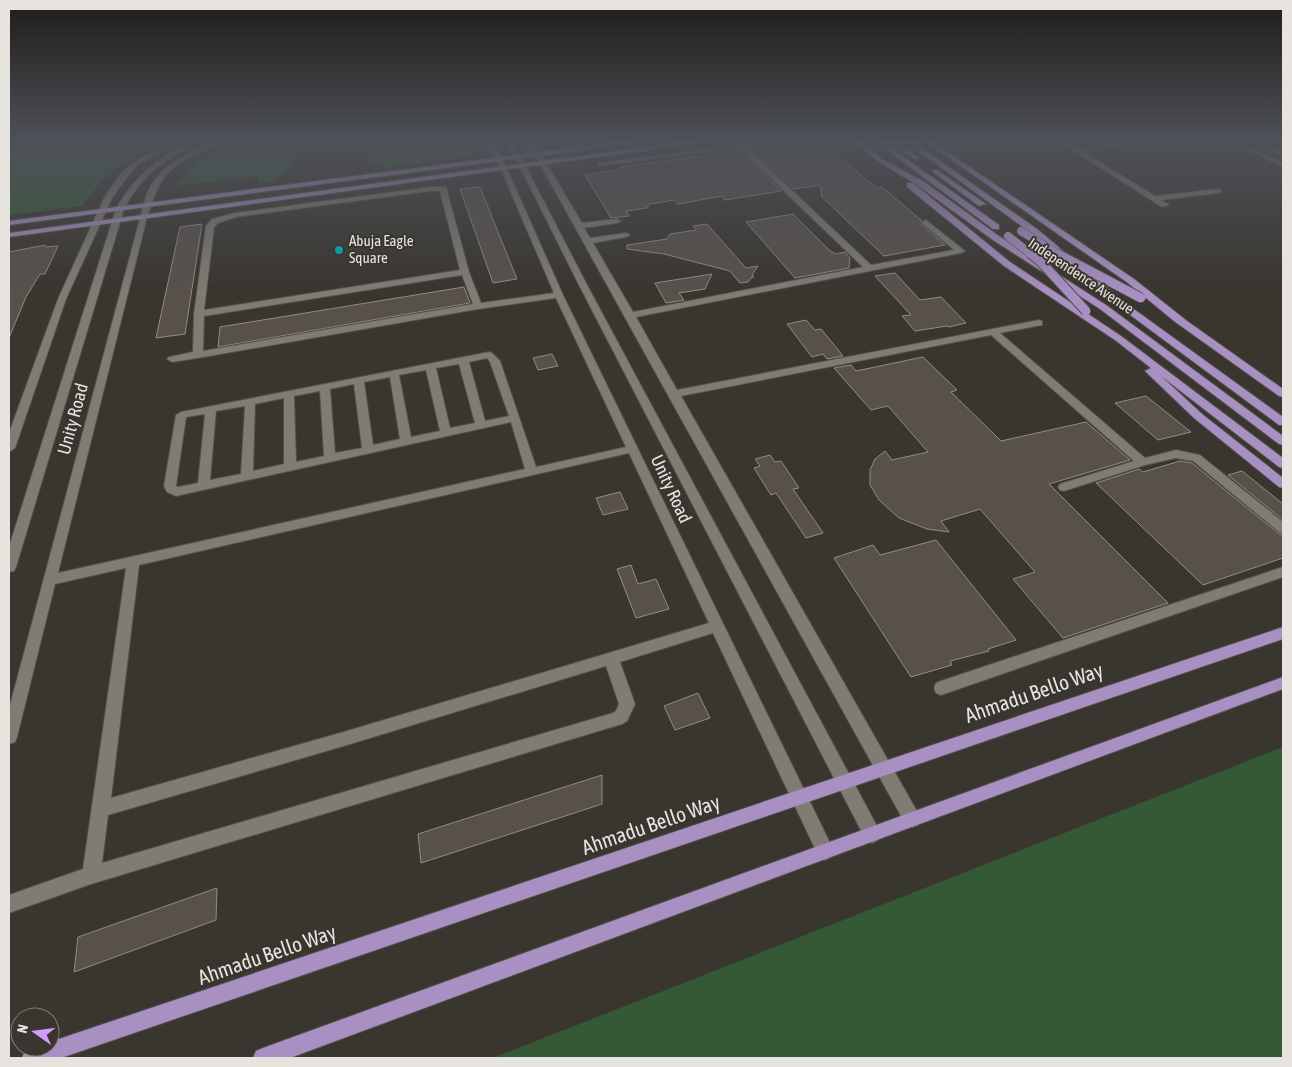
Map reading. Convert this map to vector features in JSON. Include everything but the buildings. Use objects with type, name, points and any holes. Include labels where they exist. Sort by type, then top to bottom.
[{"type":"main road","points":[[9,223],[120,209],[145,212],[295,192]]},
{"type":"main road","points":[[9,235],[116,221],[145,212],[295,192]]},
{"type":"main road","points":[[918,192],[1026,278],[1082,311],[1118,338],[1170,391],[1198,416],[1283,484]]},
{"type":"main road","name":"Independence Avenue","points":[[932,192],[996,238],[1103,307],[1283,441]]},
{"type":"main road","name":"Independence Avenue","points":[[947,192],[1041,262],[1082,311]]},
{"type":"main road","name":"Independence Avenue","points":[[965,192],[1068,261],[1144,296],[1283,394]]},
{"type":"main road","name":"Independence Avenue","points":[[979,192],[1034,231],[1121,304],[1283,422]]},
{"type":"main road","points":[[1002,192],[1053,227],[1144,296]]},
{"type":"main road","name":"Independence Avenue","points":[[1118,338],[1283,464]]},
{"type":"main road","name":"Ahmadu Bello Way","points":[[32,1058],[1283,633]]},
{"type":"main road","points":[[263,1058],[1283,683]]},
{"type":"street","points":[[9,448],[44,346],[96,223],[112,192]]},
{"type":"street","name":"Unity Road","points":[[9,567],[116,221],[129,192]]},
{"type":"street","name":"Unity Road","points":[[9,737],[145,212],[152,192]]},
{"type":"street","points":[[198,355],[199,314],[210,226],[215,221],[235,215],[410,192]]},
{"type":"street","points":[[444,192],[465,272],[478,306]]},
{"type":"street","name":"Unity Road","points":[[514,192],[559,295],[825,851]]},
{"type":"street","name":"Unity Road","points":[[536,192],[872,834]]},
{"type":"street","points":[[559,192],[912,819]]},
{"type":"street","points":[[789,192],[869,268]]},
{"type":"street","points":[[1145,192],[1165,205]]},
{"type":"street","points":[[1155,198],[1211,192]]},
{"type":"street","points":[[579,226],[617,221]]},
{"type":"street","points":[[630,315],[961,251],[926,222]]},
{"type":"street","points":[[588,241],[626,235]]},
{"type":"street","points":[[199,314],[335,290],[465,272]]},
{"type":"street","points":[[172,360],[478,306],[559,295]]},
{"type":"street","points":[[674,394],[1039,323]]},
{"type":"street","points":[[992,331],[1143,462]]},
{"type":"street","points":[[515,418],[176,492],[170,486],[181,415],[489,355],[495,360],[515,418],[532,472]]},
{"type":"street","points":[[463,359],[481,426]]},
{"type":"street","points":[[430,366],[446,433]]},
{"type":"street","points":[[394,373],[406,442]]},
{"type":"street","points":[[360,380],[368,450]]},
{"type":"street","points":[[325,386],[330,458]]},
{"type":"street","points":[[289,394],[290,467]]},
{"type":"street","points":[[247,476],[250,401]]},
{"type":"street","points":[[204,486],[211,409]]},
{"type":"street","points":[[49,580],[632,449]]},
{"type":"street","points":[[1064,486],[1176,454],[1196,458],[1283,529]]},
{"type":"street","points":[[91,875],[102,809],[133,562]]},
{"type":"street","points":[[941,688],[1283,572]]},
{"type":"street","points":[[102,809],[356,736],[717,626]]},
{"type":"street","points":[[9,904],[91,875],[622,716],[626,704],[612,658]]},
{"type":"green space","points":[[9,192],[94,192],[82,206],[9,215]]},
{"type":"green space","points":[[1283,747],[1283,1058],[493,1058]]},
{"type":"place","name":"Abuja Eagle Square","points":[[339,250]]}]
